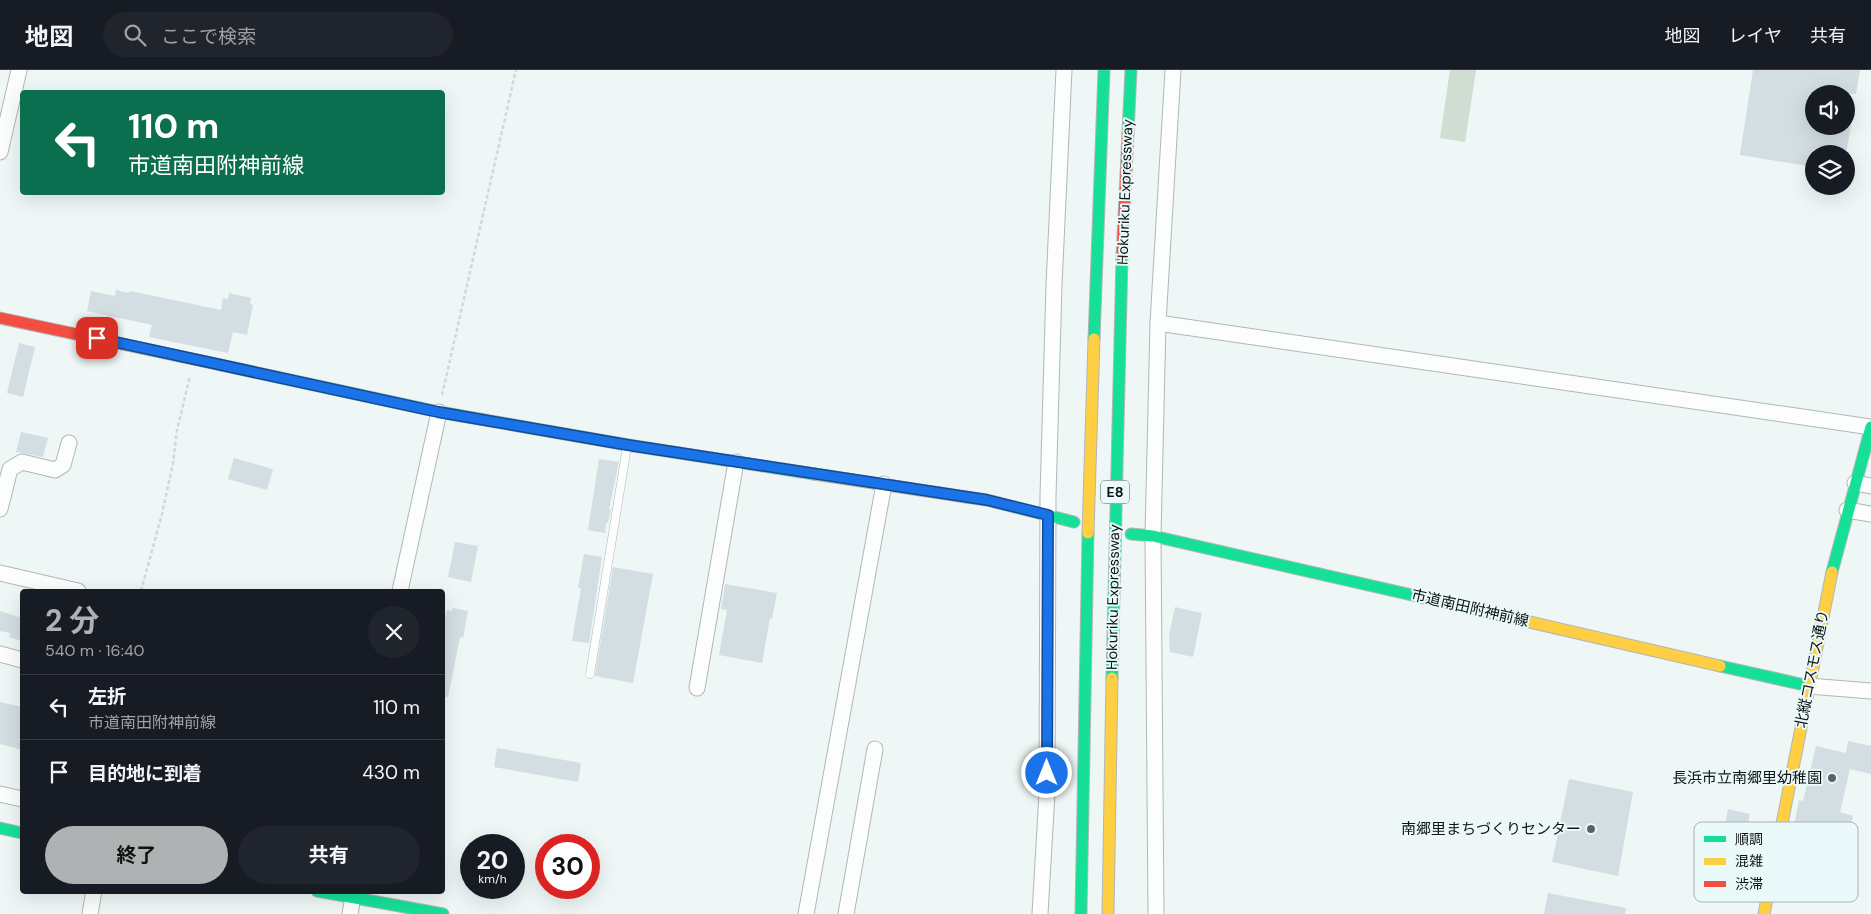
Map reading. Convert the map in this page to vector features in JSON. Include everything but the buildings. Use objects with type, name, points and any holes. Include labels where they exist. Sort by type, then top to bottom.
[{"type":"main road","name":"Hokuriku Expressway","points":[[1082,914],[1087,560],[1097,223],[1104,70]]},
{"type":"main road","name":"Hokuriku Expressway","points":[[1108,914],[1113,569],[1123,227],[1131,70]]},
{"type":"main road","points":[[0,318],[195,358],[438,412],[628,445],[987,500],[1074,522]]},
{"type":"main road","name":"北縦コスモス通り","points":[[1782,822],[1834,561],[1871,427]]},
{"type":"main road","name":"市道南田附神前線","points":[[1131,534],[1154,536],[1809,686]]},
{"type":"main road","points":[[0,828],[20,833]]},
{"type":"main road","points":[[354,895],[443,914]]},
{"type":"street","points":[[0,152],[19,70]]},
{"type":"street","points":[[1040,914],[1047,793],[1048,515],[1054,285],[1064,70]]},
{"type":"street","points":[[1156,914],[1154,536],[1158,323],[1173,70]]},
{"type":"street","points":[[1158,323],[1871,427]]},
{"type":"street","points":[[400,589],[438,412]]},
{"type":"street","points":[[0,509],[10,469],[22,462],[55,470],[63,465],[69,443]]},
{"type":"street","points":[[697,688],[736,462]]},
{"type":"street","points":[[1855,483],[1871,486]]},
{"type":"street","points":[[806,914],[884,484]]},
{"type":"street","points":[[1847,510],[1871,514]]},
{"type":"street","points":[[0,573],[69,589]]},
{"type":"street","points":[[0,654],[20,659]]},
{"type":"street","points":[[1809,686],[1871,691]]},
{"type":"street","points":[[846,914],[874,749]]},
{"type":"street","points":[[0,794],[20,799]]},
{"type":"street","points":[[90,914],[93,894]]},
{"type":"street","points":[[350,914],[354,895]]},
{"type":"lane","points":[[590,674],[628,445]]},
{"type":"path","points":[[438,412],[516,70]]},
{"type":"path","points":[[142,589],[162,514],[178,430],[195,358]]},
{"type":"shaded area","points":[[1450,70],[1476,70],[1465,142],[1440,138]]},
{"type":"traffic: fast","points":[[1094,339],[1104,70]]},
{"type":"traffic: fast","points":[[1128,133],[1131,70]]},
{"type":"traffic: fast","points":[[1112,678],[1122,257]]},
{"type":"traffic: fast","points":[[221,365],[439,412],[628,445],[814,474]]},
{"type":"traffic: fast","points":[[1832,572],[1871,427]]},
{"type":"traffic: fast","points":[[966,497],[987,500],[1074,522]]},
{"type":"traffic: fast","points":[[1081,914],[1088,533]]},
{"type":"traffic: fast","points":[[1131,534],[1153,536],[1482,611]]},
{"type":"traffic: fast","points":[[1720,666],[1809,686]]},
{"type":"traffic: fast","points":[[0,828],[20,833]]},
{"type":"traffic: fast","points":[[333,894],[443,914]]},
{"type":"traffic: slow","points":[[1088,533],[1094,339]]},
{"type":"traffic: slow","points":[[814,474],[966,497]]},
{"type":"traffic: slow","points":[[1782,822],[1832,572]]},
{"type":"traffic: slow","points":[[1482,611],[1720,666]]},
{"type":"traffic: slow","points":[[1108,914],[1112,678]]},
{"type":"traffic: slow","points":[[1764,914],[1766,902]]},
{"type":"traffic: jam","points":[[1122,257],[1128,133]]},
{"type":"traffic: jam","points":[[0,318],[221,365]]},
{"type":"place","name":"長浜市立南郷里幼稚園","points":[[1832,778]]},
{"type":"place","name":"南郷里まちづくりセンター","points":[[1591,829]]},
{"type":"route","points":[[97,338],[438,412],[628,445],[987,500],[1048,515],[1047,773]]}]
